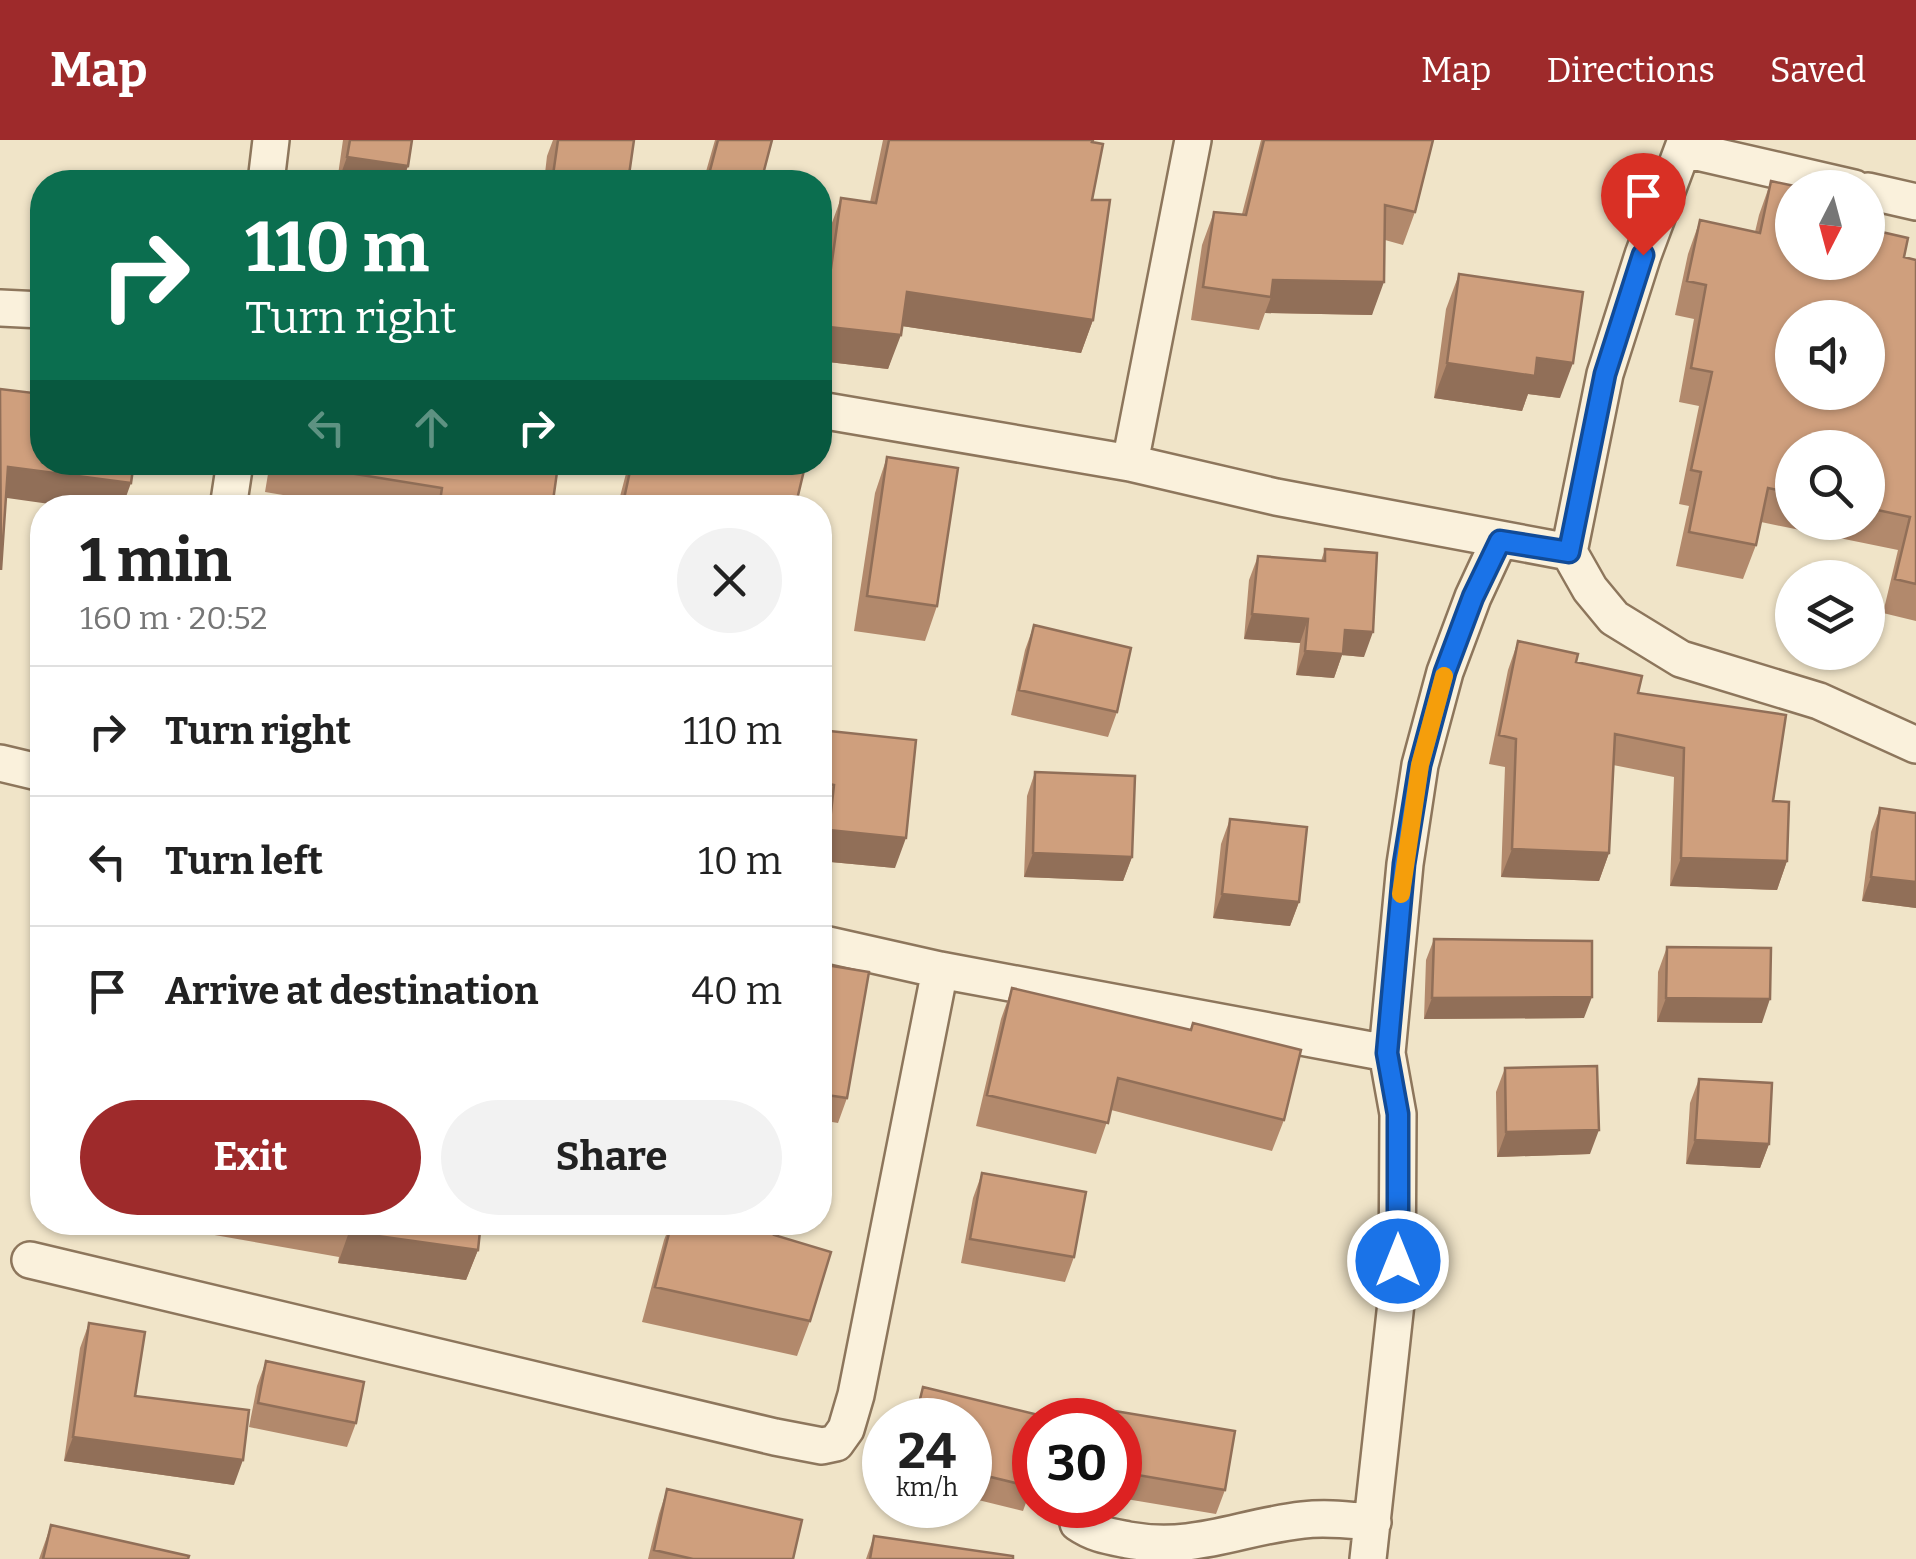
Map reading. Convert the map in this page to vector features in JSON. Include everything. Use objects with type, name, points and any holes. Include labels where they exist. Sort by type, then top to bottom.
[{"type":"street","points":[[267,170],[271,140]]},
{"type":"street","points":[[1130,462],[1193,140]]},
{"type":"street","points":[[1785,170],[1685,144],[1643,255],[1605,374],[1569,552],[1590,589],[1614,618],[1681,659],[1819,701],[1916,745]]},
{"type":"street","points":[[1885,194],[1916,202]]},
{"type":"street","points":[[0,308],[30,309]]},
{"type":"street","points":[[832,412],[1130,462],[1276,497],[1569,552]]},
{"type":"street","points":[[1368,1559],[1397,1294],[1398,1114],[1387,1053],[1404,864],[1420,765],[1445,672],[1473,597],[1500,541]]},
{"type":"street","points":[[0,763],[30,770]]},
{"type":"street","points":[[832,946],[940,970],[1387,1053]]},
{"type":"street","points":[[30,1260],[775,1437],[822,1446],[836,1444],[846,1429],[856,1395],[940,970]]},
{"type":"street","points":[[1086,1528],[1092,1533],[1150,1544],[1199,1543],[1302,1520],[1340,1518],[1372,1522]]},
{"type":"building","points":[[350,140],[412,140],[408,166],[347,157]]},
{"type":"building","points":[[558,140],[634,140],[630,170],[554,170]]},
{"type":"building","points":[[718,140],[772,140],[764,170],[710,170]]},
{"type":"building","points":[[889,140],[1093,140],[1103,144],[1092,200],[1110,200],[1093,320],[907,292],[901,335],[832,327],[832,261],[841,198],[876,203]]},
{"type":"building","points":[[1264,140],[1433,140],[1415,212],[1385,205],[1384,282],[1273,280],[1271,297],[1203,287],[1214,212],[1246,215]]},
{"type":"building","points":[[1771,181],[1775,182],[1775,280],[1885,280],[1885,233],[1908,238],[1904,257],[1916,260],[1916,584],[1895,579],[1910,517],[1885,512],[1885,430],[1775,430],[1775,489],[1768,488],[1756,545],[1689,532],[1701,472],[1691,470],[1712,372],[1691,368],[1706,285],[1687,281],[1700,220],[1760,233]]},
{"type":"building","points":[[1459,274],[1583,292],[1573,363],[1537,358],[1535,376],[1447,363]]},
{"type":"building","points":[[0,389],[30,393],[30,470],[8,467],[1,570]]},
{"type":"building","points":[[887,457],[958,468],[937,606],[867,596]]},
{"type":"building","points":[[70,475],[132,475],[131,483]]},
{"type":"building","points":[[362,475],[557,475],[554,495],[441,495],[442,488]]},
{"type":"building","points":[[629,475],[803,475],[798,495],[625,495]]},
{"type":"building","points":[[1325,549],[1377,553],[1373,632],[1345,630],[1343,654],[1305,651],[1308,619],[1252,614],[1258,556],[1325,561]]},
{"type":"building","points":[[1034,625],[1131,648],[1117,712],[1019,690]]},
{"type":"building","points":[[1518,641],[1578,654],[1576,662],[1642,676],[1638,693],[1786,715],[1773,801],[1789,802],[1787,861],[1681,858],[1684,748],[1615,734],[1609,853],[1512,849],[1516,739],[1499,735]]},
{"type":"building","points":[[832,731],[916,740],[906,838],[832,830]]},
{"type":"building","points":[[1035,772],[1135,776],[1132,857],[1033,853]]},
{"type":"building","points":[[1880,808],[1916,813],[1916,882],[1871,877]]},
{"type":"building","points":[[1230,819],[1307,827],[1299,902],[1222,894]]},
{"type":"building","points":[[1434,939],[1592,941],[1592,997],[1432,998]]},
{"type":"building","points":[[1667,947],[1771,948],[1770,999],[1666,998]]},
{"type":"building","points":[[832,966],[869,972],[847,1098],[832,1096]]},
{"type":"building","points":[[1012,988],[1191,1030],[1193,1023],[1301,1050],[1284,1120],[1118,1078],[1108,1123],[987,1095]]},
{"type":"building","points":[[1597,1066],[1599,1130],[1506,1132],[1505,1068]]},
{"type":"building","points":[[1699,1079],[1772,1083],[1769,1144],[1695,1140]]},
{"type":"building","points":[[982,1173],[1086,1192],[1074,1257],[970,1239]]},
{"type":"building","points":[[370,1235],[480,1235],[478,1250]]},
{"type":"building","points":[[669,1235],[774,1235],[831,1252],[810,1321],[655,1287]]},
{"type":"building","points":[[89,1323],[145,1332],[135,1396],[249,1410],[243,1460],[73,1437]]},
{"type":"building","points":[[266,1361],[364,1382],[356,1423],[258,1403]]},
{"type":"building","points":[[923,1387],[968,1398],[920,1398]]},
{"type":"building","points":[[992,1404],[1012,1409],[1012,1482],[992,1477]]},
{"type":"building","points":[[1142,1416],[1235,1431],[1225,1490],[1142,1476]]},
{"type":"building","points":[[667,1489],[802,1520],[793,1559],[693,1559],[654,1550]]},
{"type":"building","points":[[51,1525],[189,1556],[43,1559]]},
{"type":"building","points":[[874,1536],[1013,1556],[1013,1559],[870,1559]]},
{"type":"slow traffic","points":[[1401,894],[1420,765],[1444,676]]},
{"type":"route","points":[[1398,1261],[1398,1114],[1387,1053],[1404,864],[1420,765],[1445,672],[1473,597],[1500,541],[1569,552],[1605,374],[1643,255]]}]
